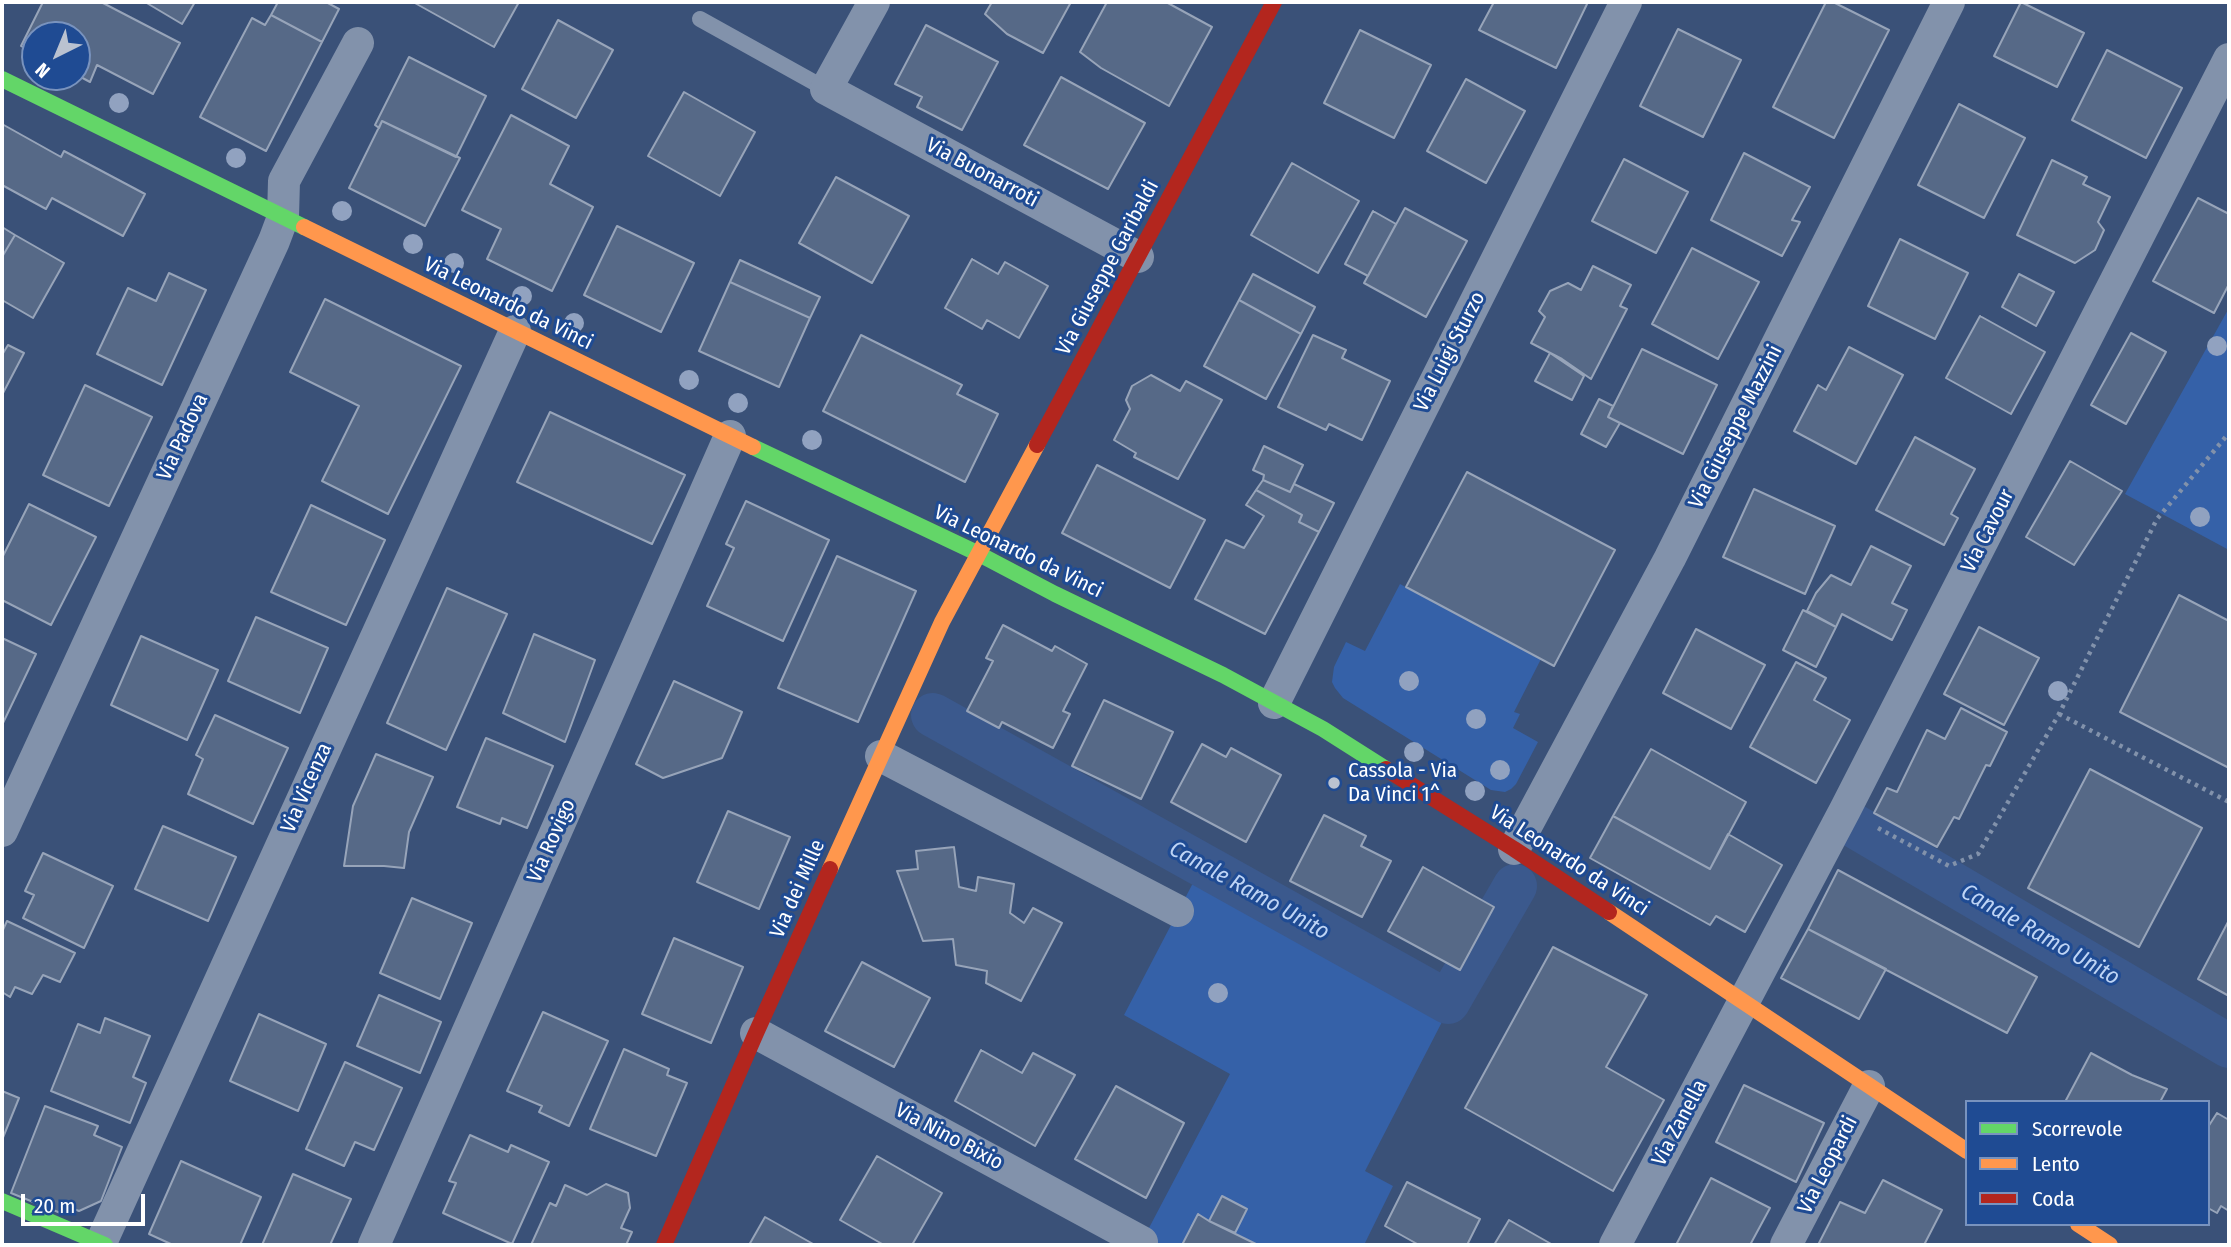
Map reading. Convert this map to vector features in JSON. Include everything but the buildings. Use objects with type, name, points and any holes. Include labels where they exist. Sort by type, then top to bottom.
[{"type":"street","points":[[826,89],[874,2]]},
{"type":"street","name":"Via Giuseppe Garibaldi","points":[[977,553],[1274,2]]},
{"type":"street","name":"Via Luigi Sturzo","points":[[1274,703],[1626,2]]},
{"type":"street","name":"Via Giuseppe Mazzini","points":[[1514,849],[1670,558],[1949,2]]},
{"type":"street","name":"Via Padova","points":[[2,831],[274,241],[283,217],[284,181],[358,43]]},
{"type":"street","name":"Via Cavour","points":[[1744,1001],[1845,810],[2229,59]]},
{"type":"street","name":"Via Leonardo da Vinci","points":[[2,79],[514,331],[977,553],[1223,675],[1323,729],[1514,849],[1965,1149]]},
{"type":"street","name":"Via Buonarroti","points":[[826,89],[1138,257]]},
{"type":"street","name":"Via Vicenza","points":[[102,1245],[514,331]]},
{"type":"street","name":"Via Rovigo","points":[[374,1245],[730,436]]},
{"type":"street","name":"Via dei Mille","points":[[664,1245],[881,756],[942,622],[977,553]]},
{"type":"street","points":[[881,756],[1178,911]]},
{"type":"street","name":"Via Zanella","points":[[1615,1245],[1744,1001]]},
{"type":"street","name":"Via Nino Bixio","points":[[756,1033],[1142,1242]]},
{"type":"street","name":"Via Leopardi","points":[[1786,1245],[1869,1086]]},
{"type":"street","points":[[2,1201],[102,1245]]},
{"type":"lane","name":"Via Buonarroti","points":[[700,19],[826,89]]},
{"type":"path","points":[[1845,810],[1949,866],[1978,854],[2059,714],[2158,519],[2229,433]]},
{"type":"path","points":[[2059,714],[2229,802]]},
{"type":"shaded area","points":[[2229,308],[2229,550],[2125,494]]},
{"type":"shaded area","points":[[1400,584],[1541,659],[1514,712],[1520,714],[1513,728],[1538,742],[1511,789],[1505,792],[1491,790],[1343,698],[1335,688],[1332,682],[1334,667],[1346,642],[1365,651]]},
{"type":"shaded area","points":[[1193,883],[1443,1020],[1365,1171],[1393,1186],[1364,1245],[1140,1245],[1230,1074],[1124,1015]]},
{"type":"waterway","name":"Canale Ramo Unito","points":[[933,715],[1448,1002],[1515,886]]},
{"type":"waterway","name":"Canale Ramo Unito","points":[[1851,824],[2229,1046]]},
{"type":"traffic: fast","points":[[2,79],[304,227]]},
{"type":"traffic: fast","points":[[753,447],[977,553],[1223,675],[1323,729],[1386,769]]},
{"type":"traffic: fast","points":[[2,1201],[105,1245]]},
{"type":"traffic: slow","points":[[304,227],[753,447]]},
{"type":"traffic: slow","points":[[830,869],[942,622],[1037,445]]},
{"type":"traffic: slow","points":[[1609,912],[1965,1150]]},
{"type":"traffic: slow","points":[[2081,1226],[2110,1245]]},
{"type":"traffic: jam","points":[[1037,445],[1274,2]]},
{"type":"traffic: jam","points":[[1386,769],[1609,912]]},
{"type":"traffic: jam","points":[[664,1245],[830,869]]},
{"type":"place","name":"Cassola - Via Da Vinci 1^","points":[[1334,783]]}]
